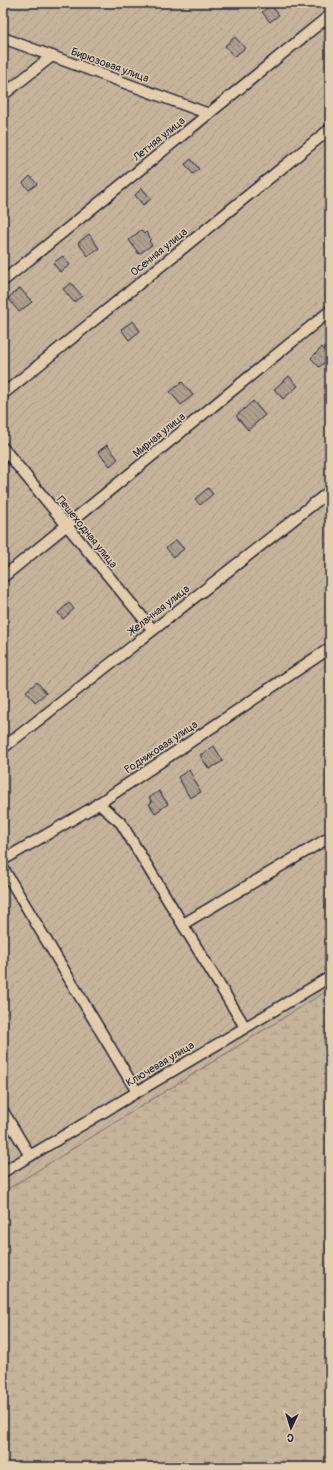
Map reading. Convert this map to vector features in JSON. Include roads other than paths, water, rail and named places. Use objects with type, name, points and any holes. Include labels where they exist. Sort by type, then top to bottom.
[{"type":"street","name":"Летняя улица","points":[[3,281],[330,15]]},
{"type":"street","name":"Бирюзовая улица","points":[[3,38],[209,114]]},
{"type":"street","points":[[3,96],[52,56]]},
{"type":"street","name":"Осенняя улица","points":[[3,394],[330,129]]},
{"type":"street","name":"Мирная улица","points":[[3,577],[330,311]]},
{"type":"street","name":"Пешеходная улица","points":[[3,448],[153,630]]},
{"type":"street","name":"Желанная улица","points":[[3,748],[330,491]]},
{"type":"street","name":"Родниковая улица","points":[[3,860],[92,808],[330,648]]},
{"type":"street","points":[[98,803],[121,823],[245,1027]]},
{"type":"street","points":[[183,924],[330,837]]},
{"type":"street","points":[[3,868],[137,1092]]},
{"type":"street","name":"Ключевая улица","points":[[3,1172],[330,977]]},
{"type":"street","points":[[3,1111],[30,1156]]}]
